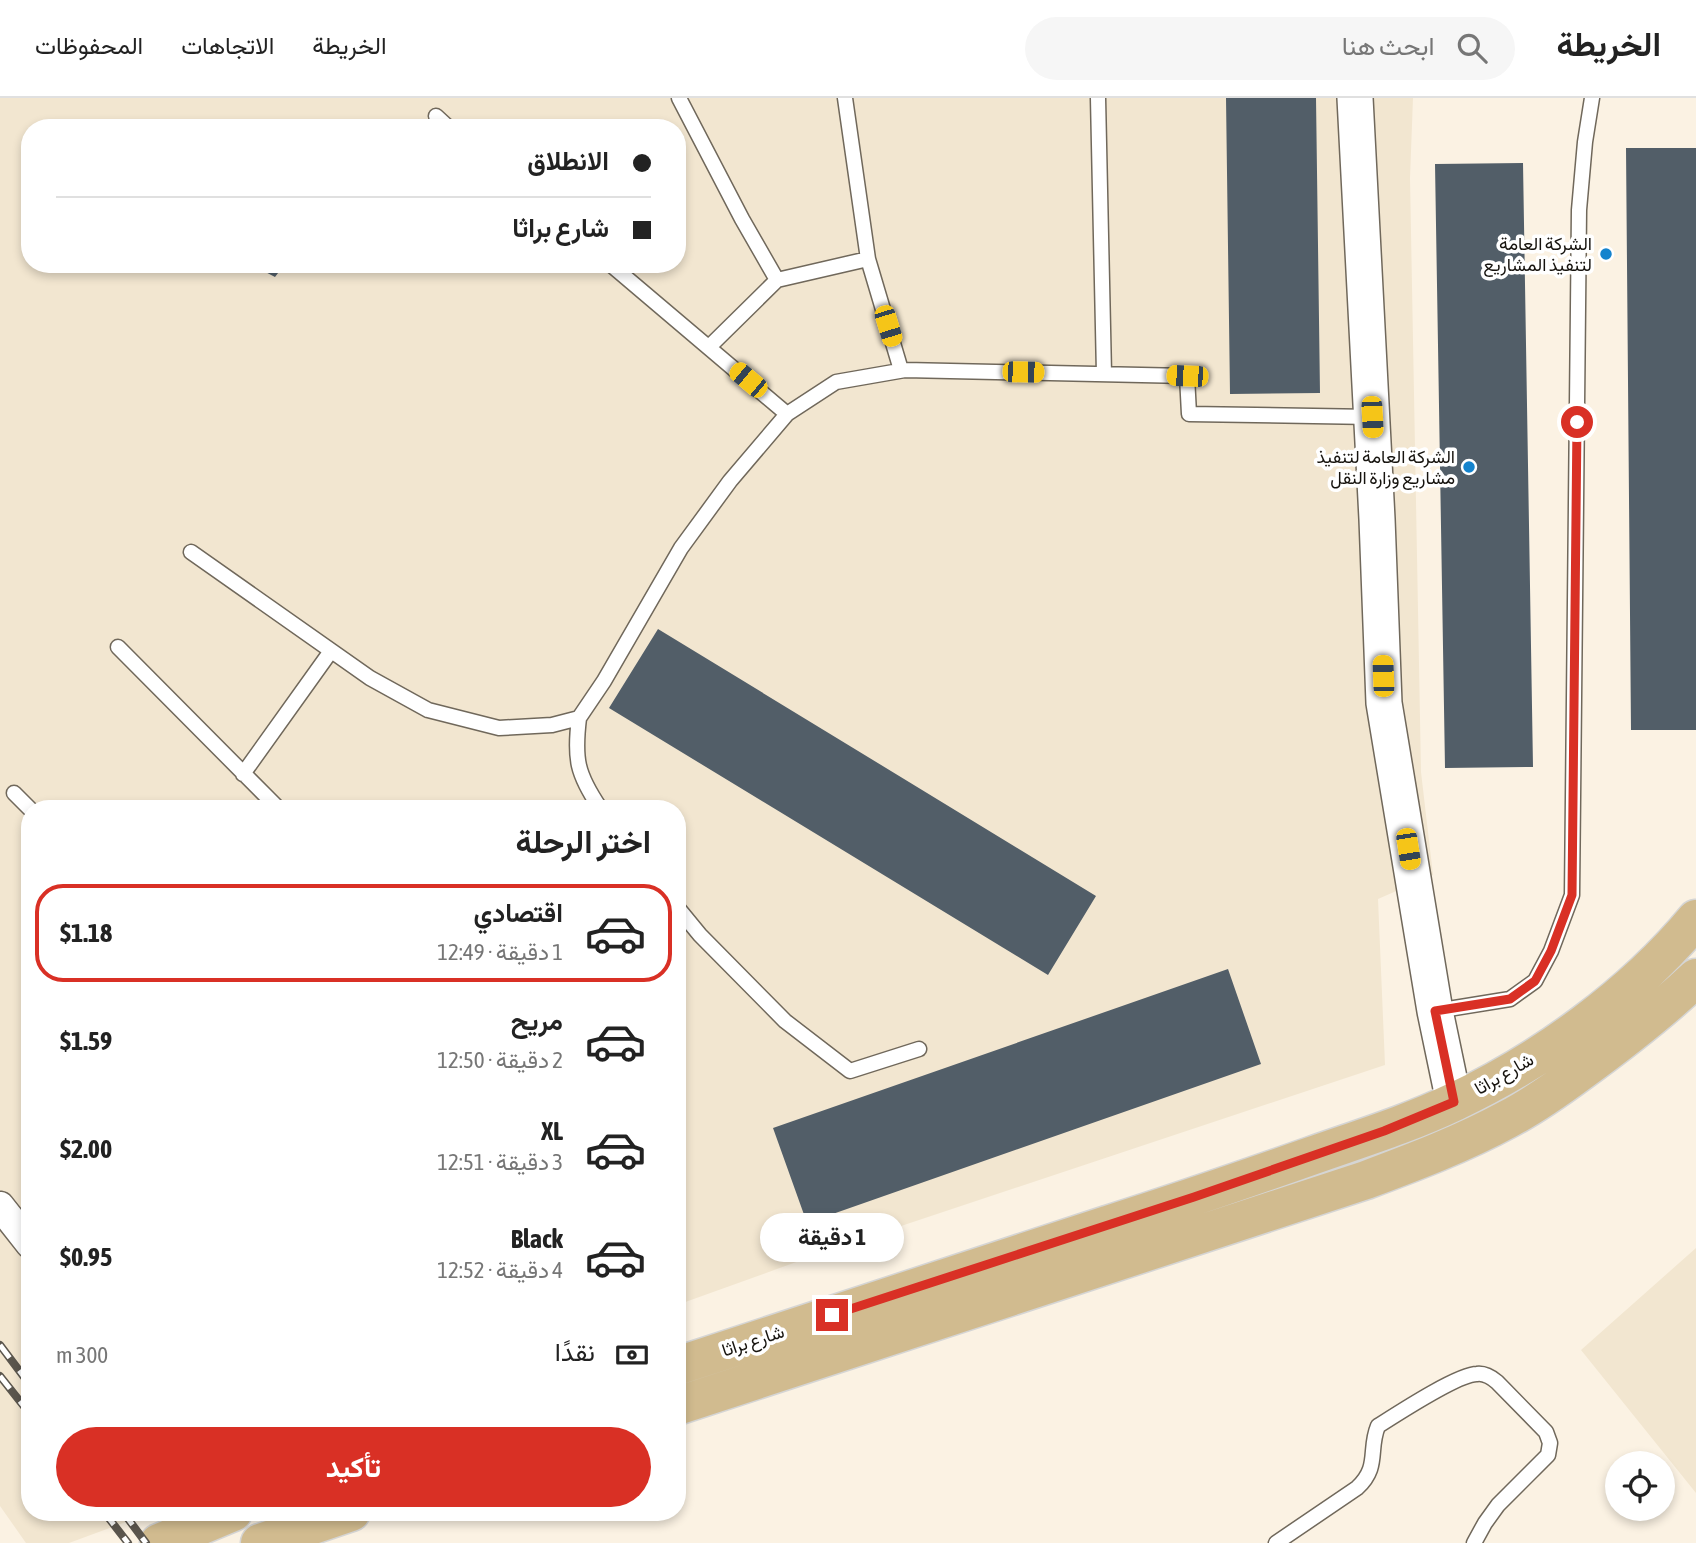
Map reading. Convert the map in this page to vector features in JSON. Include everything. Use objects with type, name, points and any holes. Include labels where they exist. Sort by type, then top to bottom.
[{"type":"main road","name":"شارع براثا","points":[[686,1363],[1194,1197],[1384,1131],[1454,1102],[1519,1067],[1589,1021],[1645,971],[1696,919]]},
{"type":"main road","points":[[686,1403],[1352,1184],[1444,1151],[1510,1119],[1561,1086],[1637,1029],[1696,978]]},
{"type":"main road","points":[[159,1543],[210,1521]]},
{"type":"main road","points":[[260,1543],[325,1521]]},
{"type":"street","points":[[1355,98],[1384,702],[1435,1011],[1454,1102]]},
{"type":"street","points":[[0,1206],[21,1233]]},
{"type":"lane","points":[[679,98],[777,280]]},
{"type":"lane","points":[[845,98],[868,259],[901,370]]},
{"type":"lane","points":[[1098,98],[1104,374]]},
{"type":"lane","points":[[1435,1011],[1510,999],[1535,981],[1551,951],[1572,895],[1579,210],[1592,98]]},
{"type":"lane","points":[[709,347],[777,280],[868,259]]},
{"type":"lane","points":[[621,273],[786,414]]},
{"type":"lane","points":[[594,800],[578,768],[579,718],[604,681],[681,548],[730,481],[786,414],[836,382],[901,370],[1187,376],[1189,414],[1372,417]]},
{"type":"lane","points":[[191,552],[370,678],[428,710],[499,728],[552,725],[579,718]]},
{"type":"lane","points":[[118,646],[270,800]]},
{"type":"lane","points":[[243,774],[331,651]]},
{"type":"lane","points":[[14,793],[21,800]]},
{"type":"lane","points":[[686,918],[785,1021],[850,1071],[919,1049]]},
{"type":"lane","points":[[1276,1543],[1365,1480],[1371,1471],[1378,1426],[1461,1377],[1481,1373],[1497,1382],[1546,1432],[1550,1443],[1548,1455],[1498,1505],[1474,1543]]},
{"type":"shaded area","points":[[0,98],[1413,98],[1410,178],[1421,772],[1433,875],[1378,899],[1385,1065],[838,1247],[686,1302],[686,800],[21,800],[21,1521],[129,1521],[69,1543],[26,1543],[0,1506]]},
{"type":"shaded area","points":[[1696,1248],[1696,1493],[1675,1467],[1675,1451],[1662,1451],[1581,1350]]},
{"type":"building","points":[[1226,98],[1316,98],[1320,393],[1230,394]]},
{"type":"building","points":[[1626,148],[1696,148],[1696,730],[1631,730]]},
{"type":"building","points":[[1523,163],[1533,767],[1445,768],[1435,164]]},
{"type":"building","points":[[658,629],[1096,896],[1048,975],[609,708]]},
{"type":"building","points":[[1228,969],[1261,1064],[807,1223],[773,1128]]},
{"type":"railway","points":[[0,1345],[21,1373]]},
{"type":"railway","points":[[0,1376],[21,1403]]},
{"type":"railway","points":[[111,1521],[128,1543]]},
{"type":"railway","points":[[130,1521],[146,1543]]},
{"type":"place","name":"الشركة العامة لتنفيذ المشاريع","points":[[1606,254]]},
{"type":"place","name":"الشركة العامة لتنفيذ مشاريع وزارة النقل","points":[[1469,467]]},
{"type":"route","points":[[832,1315],[1194,1197],[1384,1131],[1454,1102],[1435,1011],[1510,999],[1535,981],[1551,951],[1572,895],[1577,422]]}]
